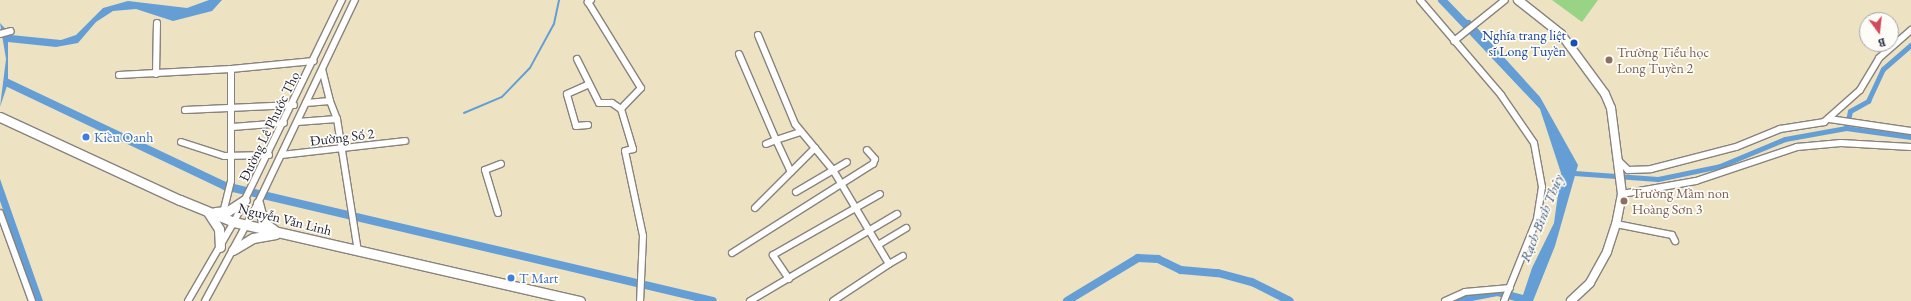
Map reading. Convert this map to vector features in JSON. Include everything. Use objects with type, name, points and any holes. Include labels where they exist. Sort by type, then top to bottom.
[{"type":"highway","name":"Nguyễn Văn Linh","points":[[0,117],[208,212],[222,214],[234,222],[580,301]]},
{"type":"highway","points":[[222,214],[245,200]]},
{"type":"highway","points":[[258,203],[263,222],[279,233]]},
{"type":"highway","points":[[208,212],[219,229],[220,247]]},
{"type":"highway","points":[[233,250],[253,238],[279,233]]},
{"type":"main road","points":[[1518,0],[1561,34],[1605,94],[1620,164],[1621,191],[1616,224],[1607,252],[1590,283],[1571,301]]},
{"type":"street","name":"Đường Lê Phước Thọ","points":[[188,301],[234,222],[294,105],[342,0]]},
{"type":"street","name":"Đường Lê Phước Thọ","points":[[205,301],[247,226],[355,0]]},
{"type":"street","points":[[1420,0],[1520,119],[1534,143],[1541,174],[1537,220],[1504,301]]},
{"type":"street","points":[[1454,41],[1484,19],[1505,0]]},
{"type":"street","points":[[587,1],[640,84],[641,88],[621,108]]},
{"type":"street","points":[[156,74],[157,23]]},
{"type":"street","points":[[1829,119],[1862,88],[1879,58],[1911,30]]},
{"type":"street","points":[[0,34],[11,31]]},
{"type":"street","points":[[758,35],[792,120],[833,170],[889,264]]},
{"type":"street","points":[[324,39],[334,44]]},
{"type":"street","points":[[739,54],[791,172]]},
{"type":"street","points":[[577,58],[599,103],[612,103],[621,108],[633,149],[625,151],[643,236],[640,301]]},
{"type":"street","points":[[119,75],[231,69],[314,61]]},
{"type":"street","points":[[222,214],[231,181],[231,69]]},
{"type":"street","points":[[322,70],[330,101],[337,119],[344,150],[358,251]]},
{"type":"street","points":[[588,125],[576,126],[567,94],[589,84]]},
{"type":"street","points":[[306,103],[330,101]]},
{"type":"street","points":[[185,110],[294,105]]},
{"type":"street","points":[[297,122],[337,119]]},
{"type":"street","points":[[1620,164],[1628,170],[1651,169],[1736,147],[1780,129],[1829,119],[1849,120],[1911,131]]},
{"type":"street","points":[[232,127],[284,123]]},
{"type":"street","points":[[766,144],[801,132]]},
{"type":"street","points":[[181,142],[231,156],[268,154]]},
{"type":"street","name":"Đường Số 2","points":[[282,155],[344,150],[405,142]]},
{"type":"street","points":[[1621,191],[1696,180],[1797,147],[1841,143],[1911,147]]},
{"type":"street","points":[[755,208],[815,148]]},
{"type":"street","points":[[732,253],[874,164],[874,159],[867,150]]},
{"type":"street","points":[[796,192],[847,162]]},
{"type":"street","points":[[498,213],[485,170],[501,164]]},
{"type":"street","points":[[789,279],[773,255],[880,194]]},
{"type":"street","points":[[0,213],[32,301]]},
{"type":"street","points":[[750,301],[897,214]]},
{"type":"street","points":[[1616,224],[1672,235],[1675,241]]},
{"type":"street","points":[[878,245],[906,228]]},
{"type":"street","points":[[833,301],[903,256]]},
{"type":"street","points":[[1446,301],[1466,292],[1510,289]]},
{"type":"green space","points":[[1552,0],[1598,0],[1582,22]]},
{"type":"water","points":[[209,0],[222,0],[212,11],[173,21],[136,9],[113,11],[96,22],[78,43],[56,47],[8,42],[8,83],[0,107],[6,59],[0,23],[11,35],[61,40],[76,35],[103,8],[128,1],[187,8]]},
{"type":"water","name":"Rạch Bình Thủy","points":[[1455,19],[1470,20],[1540,97],[1578,165],[1555,246],[1533,301],[1521,301],[1532,268],[1554,223],[1561,173],[1540,109]]},
{"type":"water","points":[[0,179],[43,301],[35,301],[0,201]]},
{"type":"waterway","points":[[464,113],[502,97],[530,68],[554,24],[559,0]]},
{"type":"waterway","name":"Rạch Bình Thủy","points":[[1442,0],[1468,27]]},
{"type":"waterway","points":[[1847,125],[1850,111],[1868,101],[1883,69],[1911,45]]},
{"type":"waterway","points":[[8,83],[225,186],[713,301]]},
{"type":"waterway","points":[[1574,173],[1658,179],[1720,166],[1785,139],[1846,128],[1911,137]]},
{"type":"waterway","points":[[1067,301],[1138,258],[1158,259],[1181,270],[1218,273],[1252,282],[1290,301]]},
{"type":"waterway","points":[[1451,301],[1497,292],[1524,299]]},
{"type":"place","name":"Nghĩa trang liệt sĩ Long Tuyền","points":[[1574,43]]},
{"type":"place","name":"Trường Tiểu học Long Tuyền 2","points":[[1609,60]]},
{"type":"place","name":"Kiều Oanh","points":[[86,137]]},
{"type":"place","name":"Trường Mầm non Hoàng Sơn 3","points":[[1624,201]]},
{"type":"place","name":"T Mart","points":[[511,278]]}]
